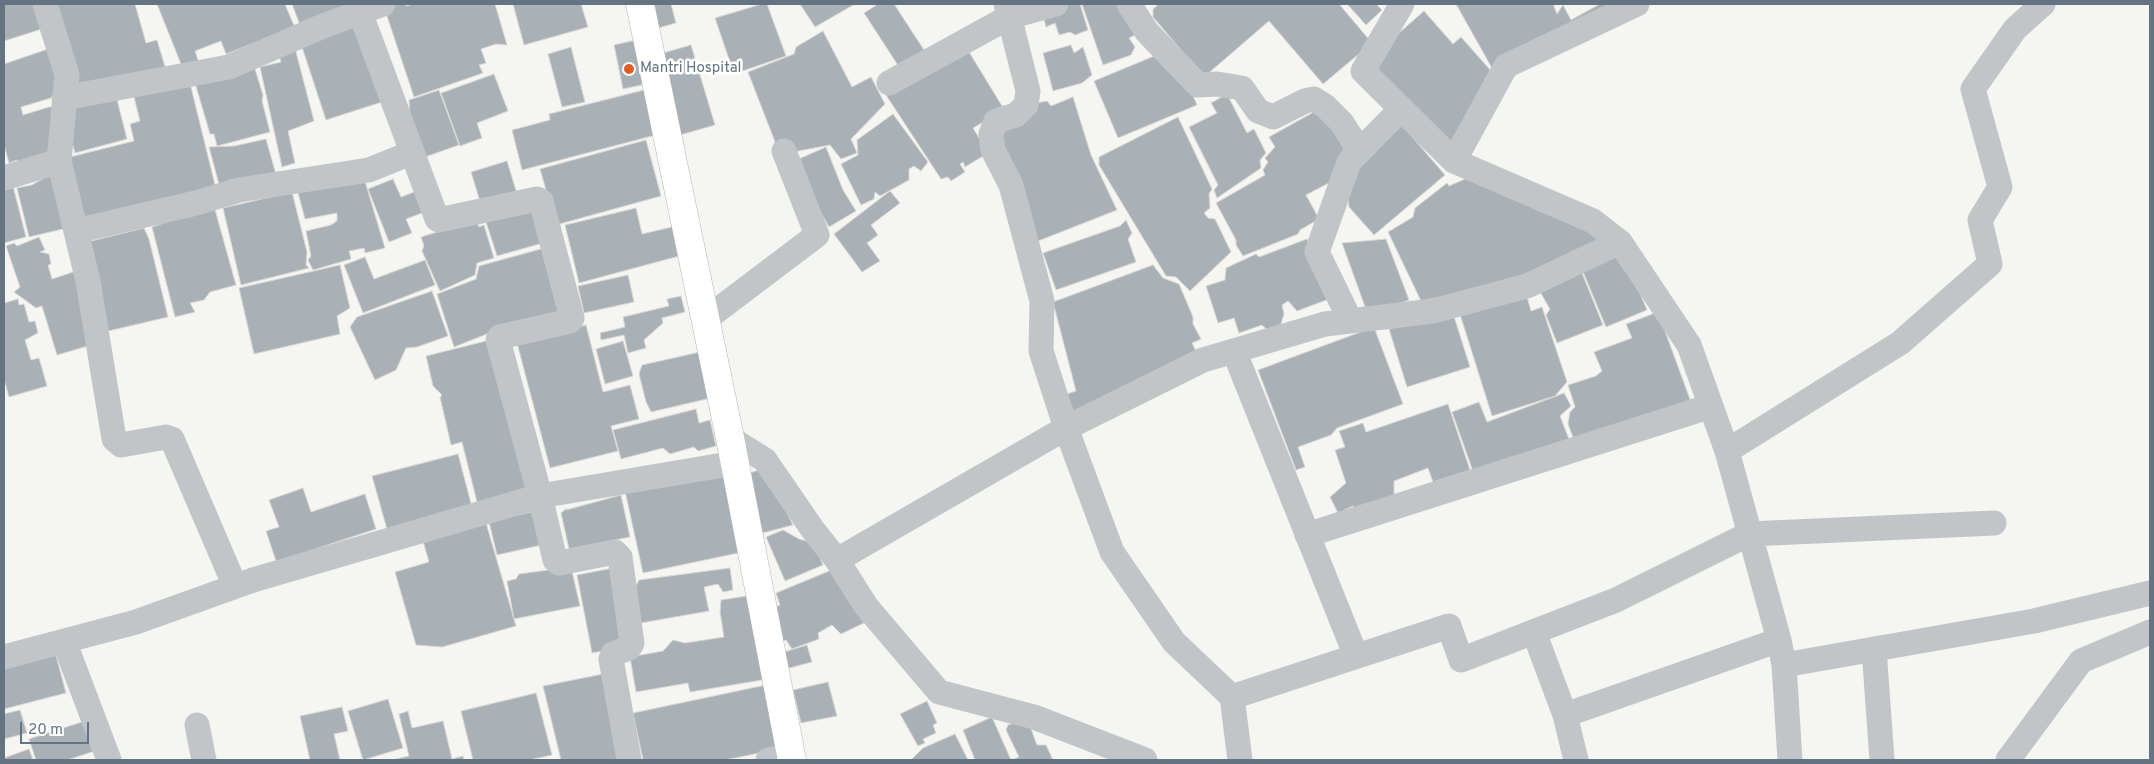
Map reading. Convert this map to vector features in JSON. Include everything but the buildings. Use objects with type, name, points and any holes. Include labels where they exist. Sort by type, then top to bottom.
[{"type":"street","points":[[45,4],[67,75],[59,161],[88,281],[114,439],[121,445],[166,437],[172,439],[235,586]]},
{"type":"street","points":[[64,98],[229,68],[323,26],[384,4]]},
{"type":"street","points":[[640,4],[733,451],[784,759]]},
{"type":"street","points":[[889,83],[1008,10],[1056,4]]},
{"type":"street","points":[[1128,4],[1146,32],[1198,85],[1217,84],[1242,88],[1258,111],[1273,117],[1305,101],[1314,99],[1325,106],[1342,123],[1360,151]]},
{"type":"street","points":[[1402,4],[1363,71],[1454,161],[1593,221],[1620,242],[1689,346],[1728,451],[1779,640],[1784,665],[1790,760]]},
{"type":"street","points":[[1454,161],[1506,66],[1637,4]]},
{"type":"street","points":[[1728,451],[1900,343],[1990,264],[1980,220],[2000,187],[1973,89],[2015,29],[2043,4]]},
{"type":"street","points":[[1008,10],[1028,91],[1026,105],[1016,115],[996,121],[991,134],[993,150],[1012,185],[1042,301],[1041,351],[1066,428],[1109,546],[1121,568],[1174,642],[1232,697],[1240,760]]},
{"type":"street","points":[[360,12],[411,153],[438,220],[537,199],[541,201],[572,318],[570,321],[500,337],[498,340],[556,562],[615,552],[620,557],[632,643],[629,648],[613,654],[611,659],[629,760]]},
{"type":"street","points":[[1350,320],[1316,252],[1349,162],[1401,109]]},
{"type":"street","points":[[706,319],[817,235],[784,151]]},
{"type":"street","points":[[76,231],[196,203],[239,190],[369,170],[411,153]]},
{"type":"street","points":[[4,178],[59,161]]},
{"type":"street","points":[[838,560],[1066,428],[1203,360],[1325,324],[1433,311],[1527,286],[1620,242]]},
{"type":"street","points":[[1234,351],[1356,656]]},
{"type":"street","points":[[1308,535],[1711,406]]},
{"type":"street","points":[[4,657],[136,622],[235,586],[540,496],[733,451],[765,460],[813,530],[838,560],[866,606],[939,692],[1034,717],[1145,760]]},
{"type":"street","points":[[1232,697],[1449,626],[1461,660],[1616,600],[1749,534],[1994,523]]},
{"type":"street","points":[[1784,665],[2034,620],[2150,593]]},
{"type":"street","points":[[1534,632],[1565,715],[1576,760]]},
{"type":"street","points":[[2008,760],[2081,661],[2150,632]]},
{"type":"street","points":[[1565,715],[1779,640]]},
{"type":"street","points":[[64,641],[109,760]]},
{"type":"street","points":[[1874,649],[1882,760]]},
{"type":"street","points":[[197,725],[204,760]]},
{"type":"place","name":"Mantri Hospital","points":[[629,69]]}]
